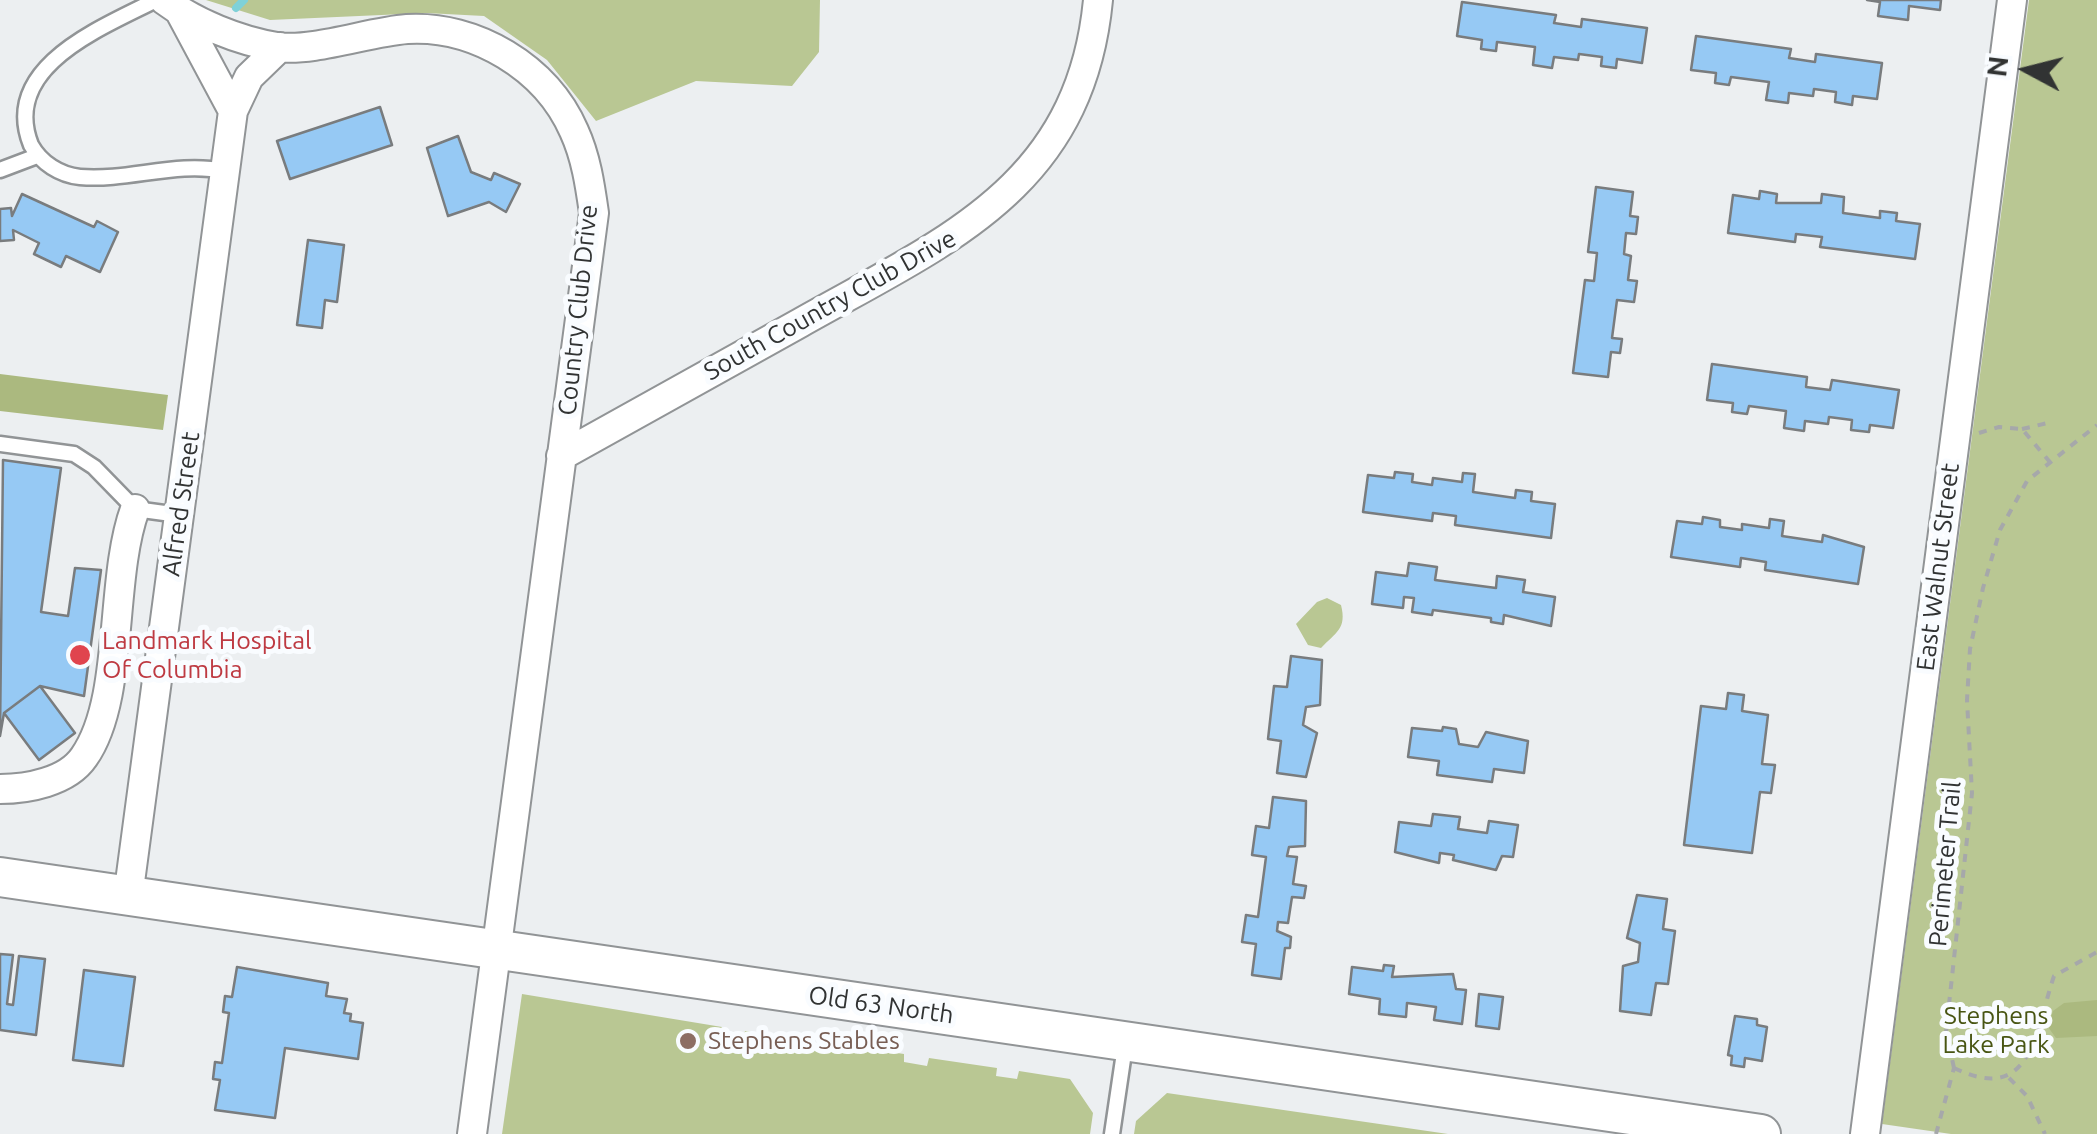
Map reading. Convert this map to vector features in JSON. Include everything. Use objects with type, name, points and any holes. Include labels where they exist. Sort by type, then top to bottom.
[{"type":"main road","name":"Old 63 North","points":[[0,877],[1761,1134]]},
{"type":"street","name":"South Country Club Drive","points":[[561,456],[969,228],[1029,168],[1074,103],[1098,0]]},
{"type":"street","name":"East Walnut Street","points":[[1865,1134],[2012,0]]},
{"type":"street","name":"Country Club Drive","points":[[166,4],[280,48],[407,29],[447,30],[478,38],[514,59],[573,128],[588,170],[594,213],[472,1134]]},
{"type":"street","points":[[166,4],[233,112]]},
{"type":"street","name":"Alfred Street","points":[[128,897],[233,112],[248,77],[280,48]]},
{"type":"street","points":[[0,789],[31,788],[60,775],[82,761],[100,726],[122,558],[135,509]]},
{"type":"lane","points":[[166,4],[48,60],[24,86],[19,125],[37,156],[76,177],[184,166],[225,171]]},
{"type":"lane","points":[[0,170],[37,156]]},
{"type":"lane","points":[[0,444],[74,454],[135,509],[179,515]]},
{"type":"lane","points":[[1112,1134],[1126,1042]]},
{"type":"path","points":[[1955,436],[2052,422]]},
{"type":"path","name":"Perimeter Trail","points":[[1954,1068],[1946,1032],[1972,793],[1967,700],[1970,649],[2000,530],[2027,481],[2097,425]]},
{"type":"path","points":[[2022,429],[2049,461]]},
{"type":"path","points":[[1936,1134],[1954,1068],[1990,1082],[2009,1078],[2023,1066],[2054,976],[2097,952]]},
{"type":"path","points":[[2009,1078],[2027,1096],[2045,1134]]},
{"type":"green space","points":[[206,0],[820,0],[819,52],[792,86],[696,81],[596,121],[547,60],[484,16],[426,13],[270,20]]},
{"type":"green space","name":"Stephens Lake Park","points":[[2029,0],[2097,0],[2097,1134],[1951,1134],[1882,1124]]},
{"type":"green space","points":[[0,374],[168,395],[163,430],[0,411]]},
{"type":"green space","points":[[1327,598],[1341,605],[1341,625],[1321,648],[1308,645],[1296,624],[1317,602]]},
{"type":"green space","name":"Stephens Stables","points":[[522,994],[722,1027],[721,1035],[743,1039],[745,1031],[812,1041],[811,1049],[835,1052],[837,1044],[904,1054],[904,1062],[927,1066],[929,1058],[997,1068],[996,1076],[1017,1079],[1019,1071],[1070,1079],[1093,1113],[1090,1134],[502,1134]]},
{"type":"green space","points":[[2097,1000],[2097,1036],[2056,1038],[2048,1027],[2053,1011],[2064,1003]]},
{"type":"green space","points":[[1167,1093],[1448,1134],[1134,1134],[1136,1121]]},
{"type":"building","points":[[1867,0],[1941,0],[1940,10],[1909,6],[1908,20],[1878,16],[1880,2]]},
{"type":"building","points":[[1462,2],[1556,15],[1554,23],[1581,27],[1582,19],[1647,28],[1642,63],[1617,59],[1616,68],[1601,66],[1602,57],[1579,54],[1578,60],[1554,57],[1552,68],[1533,65],[1535,47],[1497,42],[1496,51],[1481,49],[1482,40],[1457,36]]},
{"type":"building","points":[[1696,36],[1791,49],[1789,58],[1815,62],[1816,54],[1882,63],[1877,99],[1853,96],[1852,105],[1835,102],[1836,92],[1814,89],[1813,96],[1789,93],[1788,103],[1766,100],[1769,82],[1731,77],[1729,85],[1715,83],[1716,73],[1691,70]]},
{"type":"building","points":[[380,107],[392,145],[290,179],[277,141]]},
{"type":"building","points":[[458,136],[471,172],[491,180],[494,173],[520,184],[506,212],[489,202],[448,216],[427,148]]},
{"type":"building","points":[[1596,187],[1633,192],[1630,216],[1638,217],[1636,234],[1626,233],[1624,254],[1631,256],[1628,280],[1637,281],[1634,302],[1617,300],[1612,338],[1622,339],[1620,353],[1611,352],[1608,377],[1573,373],[1585,280],[1594,281],[1597,253],[1588,252]]},
{"type":"building","points":[[1760,191],[1777,194],[1776,203],[1821,203],[1822,194],[1844,197],[1843,213],[1880,218],[1880,211],[1897,213],[1896,221],[1920,224],[1915,259],[1820,247],[1822,237],[1796,234],[1795,242],[1728,233],[1733,195],[1759,199]]},
{"type":"building","points":[[22,194],[94,227],[97,221],[118,232],[100,272],[66,256],[61,267],[34,254],[39,243],[13,230],[14,240],[0,241],[0,209],[11,208],[12,216]]},
{"type":"building","points":[[308,240],[344,245],[337,302],[325,300],[322,328],[297,325]]},
{"type":"building","points":[[1712,364],[1807,377],[1806,387],[1830,390],[1832,380],[1899,390],[1893,428],[1870,425],[1869,432],[1851,430],[1852,420],[1829,417],[1828,424],[1805,421],[1804,431],[1784,428],[1786,411],[1749,406],[1747,414],[1732,412],[1733,403],[1707,400]]},
{"type":"building","points":[[3,460],[61,468],[41,612],[68,616],[75,568],[101,570],[84,696],[40,686],[4,713],[0,736]]},
{"type":"building","points":[[1395,472],[1413,474],[1412,482],[1432,485],[1433,478],[1462,482],[1463,473],[1475,474],[1473,492],[1515,498],[1516,490],[1532,492],[1531,501],[1555,504],[1551,538],[1455,525],[1456,516],[1433,513],[1432,521],[1363,512],[1368,475],[1394,478]]},
{"type":"building","points":[[1703,517],[1720,520],[1720,527],[1742,530],[1742,524],[1769,528],[1770,519],[1784,521],[1782,536],[1822,542],[1823,535],[1864,547],[1858,584],[1765,570],[1766,562],[1741,558],[1740,567],[1671,557],[1677,521],[1702,524]]},
{"type":"building","points":[[1409,563],[1437,567],[1435,580],[1496,588],[1497,576],[1525,580],[1523,592],[1555,597],[1551,626],[1504,615],[1503,624],[1491,622],[1491,618],[1433,610],[1432,615],[1412,612],[1414,598],[1404,597],[1403,608],[1372,604],[1376,572],[1407,576]]},
{"type":"building","points":[[1291,656],[1322,660],[1320,705],[1306,707],[1303,725],[1317,733],[1306,777],[1277,773],[1281,741],[1268,739],[1274,686],[1287,687]]},
{"type":"building","points":[[40,686],[75,733],[39,760],[4,713]]},
{"type":"building","points":[[1728,693],[1744,695],[1742,711],[1768,715],[1762,764],[1775,765],[1771,793],[1760,792],[1752,853],[1684,845],[1701,706],[1726,709]]},
{"type":"building","points":[[1443,727],[1456,729],[1459,744],[1478,747],[1486,732],[1528,741],[1524,773],[1494,769],[1492,782],[1437,775],[1439,761],[1408,757],[1412,728],[1442,731]]},
{"type":"building","points":[[1273,797],[1306,801],[1305,846],[1289,847],[1287,856],[1297,857],[1293,884],[1306,886],[1304,898],[1292,897],[1288,923],[1278,922],[1277,931],[1291,937],[1290,948],[1285,948],[1281,979],[1252,975],[1256,944],[1242,942],[1246,915],[1258,917],[1266,857],[1252,855],[1256,826],[1269,828]]},
{"type":"building","points":[[1433,814],[1460,817],[1458,829],[1487,833],[1489,821],[1518,825],[1513,857],[1502,856],[1496,870],[1453,860],[1454,855],[1440,853],[1439,863],[1395,852],[1399,822],[1431,826]]},
{"type":"building","points":[[1637,895],[1667,899],[1663,929],[1675,931],[1668,984],[1656,983],[1651,1015],[1620,1011],[1623,966],[1638,962],[1640,943],[1627,938]]},
{"type":"building","points":[[0,954],[13,955],[7,1004],[13,1005],[19,956],[45,959],[36,1035],[0,1030]]},
{"type":"building","points":[[1384,965],[1394,966],[1392,977],[1453,974],[1456,989],[1466,990],[1462,1024],[1434,1020],[1436,1007],[1407,1003],[1406,1017],[1379,1014],[1380,999],[1349,994],[1352,967],[1383,971]]},
{"type":"building","points":[[237,967],[328,983],[326,996],[347,999],[344,1013],[351,1014],[350,1021],[363,1023],[358,1059],[285,1048],[275,1118],[215,1110],[220,1080],[213,1079],[215,1062],[222,1063],[229,1013],[223,1012],[225,996],[232,997]]},
{"type":"building","points":[[84,970],[135,977],[123,1066],[73,1060]]},
{"type":"building","points":[[1479,994],[1503,997],[1499,1029],[1476,1026]]},
{"type":"building","points":[[1735,1016],[1757,1019],[1757,1025],[1767,1027],[1762,1061],[1745,1058],[1744,1067],[1731,1065],[1732,1056],[1728,1055]]},
{"type":"waterway","points":[[236,8],[244,0]]},
{"type":"place","name":"Landmark Hospital Of Columbia","points":[[80,655]]},
{"type":"place","name":"Stephens Stables","points":[[688,1041]]}]
